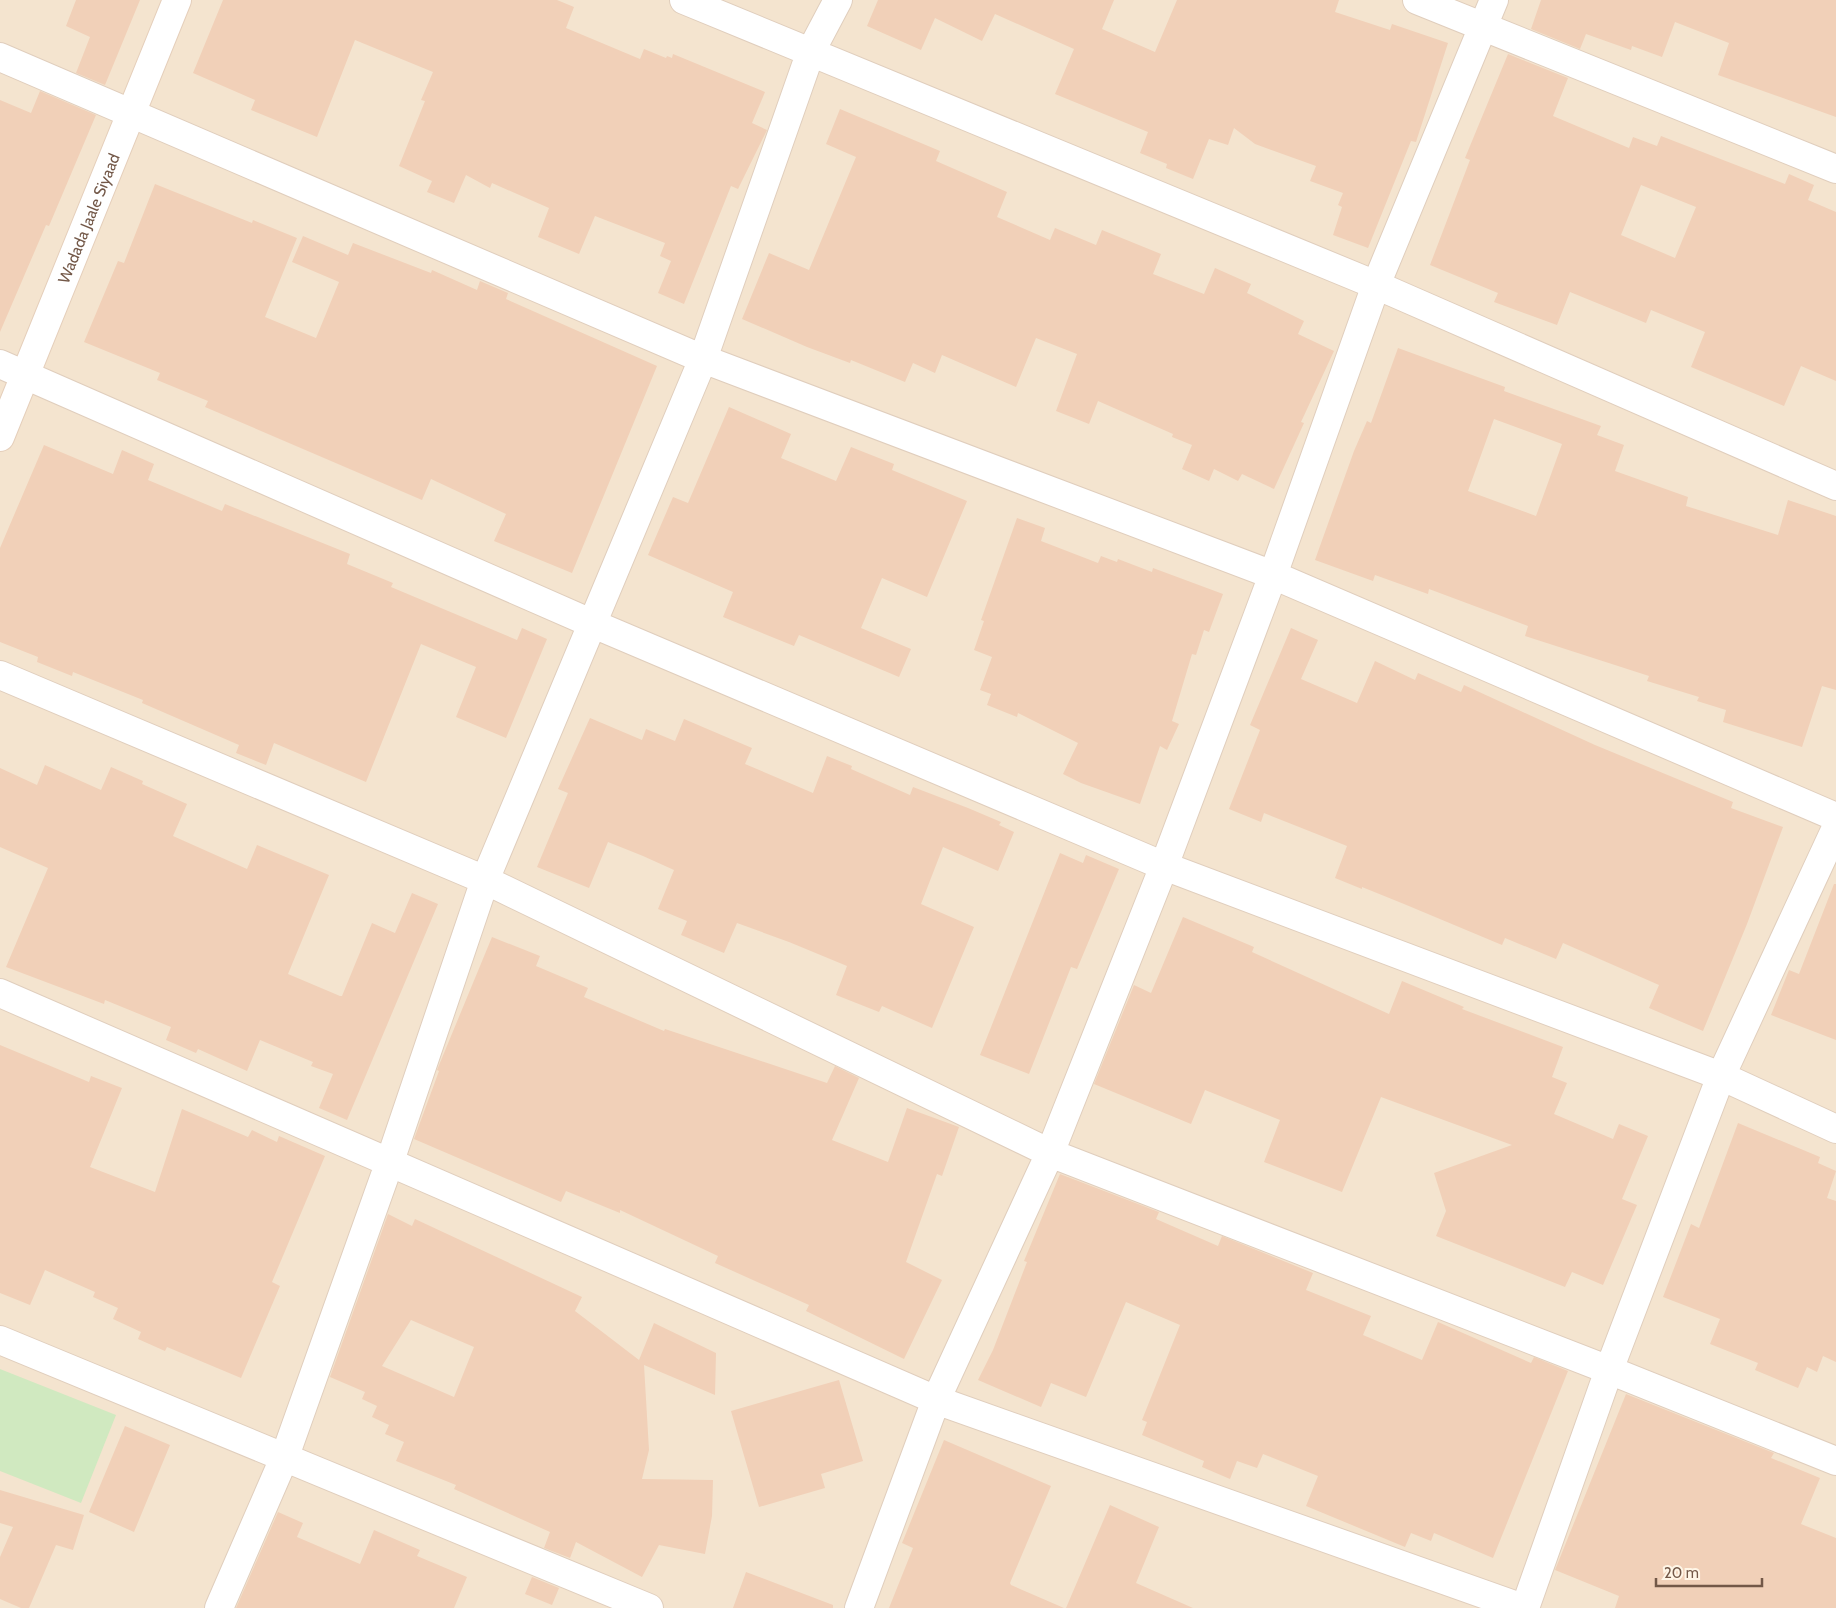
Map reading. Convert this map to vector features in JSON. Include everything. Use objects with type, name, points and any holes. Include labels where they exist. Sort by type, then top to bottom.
[{"type":"street","name":"Wadada Jaale Siyaad","points":[[0,437],[12,369],[131,113],[177,0]]},
{"type":"street","points":[[684,0],[1376,285],[1836,486]]},
{"type":"street","points":[[219,1608],[285,1456],[389,1164],[485,880],[591,623],[703,360],[811,51],[838,0]]},
{"type":"street","points":[[1417,0],[1836,169]]},
{"type":"street","points":[[859,1608],[936,1400],[1050,1153],[1164,866],[1272,575],[1376,285],[1494,0]]},
{"type":"street","points":[[0,57],[703,360],[1272,575],[1836,817]]},
{"type":"street","points":[[12,369],[591,623],[1164,866],[1721,1076],[1836,1129]]},
{"type":"street","points":[[0,674],[485,880],[1050,1153],[1609,1370],[1836,1461]]},
{"type":"street","points":[[0,993],[389,1164],[936,1400],[1524,1608],[1609,1370],[1721,1076],[1836,828]]},
{"type":"street","points":[[0,1340],[285,1456],[649,1608]]},
{"type":"shaded area","points":[[0,0],[1836,0],[1836,1608],[0,1608]]},
{"type":"green space","points":[[0,1369],[116,1415],[81,1503],[0,1471]]},
{"type":"building","points":[[76,0],[140,0],[105,85],[76,73],[90,37],[66,26]]},
{"type":"building","points":[[223,0],[557,0],[574,7],[566,28],[640,59],[644,49],[666,58],[667,56],[672,58],[673,54],[765,92],[752,123],[767,130],[738,189],[731,186],[684,304],[658,293],[671,261],[660,256],[665,243],[595,216],[579,254],[538,237],[549,208],[492,183],[490,188],[466,175],[454,203],[427,192],[432,181],[399,166],[425,101],[421,100],[433,72],[355,40],[317,137],[251,110],[255,100],[193,73]]},
{"type":"building","points":[[878,0],[1114,0],[1102,29],[1155,52],[1177,0],[1339,0],[1335,12],[1390,30],[1392,24],[1448,43],[1416,142],[1411,141],[1368,248],[1333,235],[1342,207],[1338,205],[1343,193],[1310,181],[1316,166],[1255,144],[1234,128],[1228,145],[1209,139],[1193,179],[1166,168],[1167,164],[1140,153],[1148,132],[1055,94],[1074,49],[995,14],[982,41],[935,18],[921,50],[867,26]]},
{"type":"building","points":[[1541,0],[1836,0],[1836,117],[1718,75],[1729,43],[1675,22],[1662,57],[1632,46],[1631,50],[1586,34],[1580,49],[1531,29]]},
{"type":"building","points":[[1508,54],[1568,78],[1553,116],[1629,148],[1633,137],[1657,146],[1661,136],[1785,184],[1789,174],[1814,185],[1808,200],[1836,212],[1836,381],[1801,366],[1784,406],[1691,367],[1705,332],[1651,310],[1646,323],[1570,292],[1557,325],[1494,302],[1498,293],[1430,265],[1470,160],[1465,158]],"holes":[[[1641,185],[1696,207],[1675,258],[1621,235]]]},
{"type":"building","points":[[40,91],[96,115],[49,226],[46,225],[0,332],[0,100],[31,113]]},
{"type":"building","points":[[840,109],[940,151],[936,161],[1007,192],[997,217],[1050,240],[1055,228],[1096,245],[1102,230],[1161,254],[1153,274],[1204,294],[1215,268],[1251,284],[1247,293],[1304,321],[1298,334],[1334,351],[1301,422],[1304,423],[1274,489],[1242,474],[1238,481],[1214,469],[1209,481],[1182,469],[1192,445],[1172,437],[1173,434],[1098,401],[1089,424],[1056,411],[1077,354],[1036,338],[1016,387],[942,355],[935,373],[913,363],[905,382],[851,360],[850,363],[807,347],[742,319],[769,253],[809,270],[856,157],[826,144]]},
{"type":"building","points":[[155,184],[252,223],[253,220],[297,238],[265,317],[316,338],[339,282],[292,262],[303,236],[348,255],[353,243],[431,273],[432,270],[477,290],[480,281],[508,293],[506,299],[657,366],[572,573],[494,541],[506,514],[431,479],[422,500],[205,407],[208,401],[157,380],[160,373],[84,342],[118,261],[124,263]]},
{"type":"building","points":[[1398,348],[1505,387],[1504,391],[1601,426],[1597,435],[1624,445],[1615,471],[1688,497],[1686,506],[1778,535],[1788,500],[1836,516],[1836,690],[1822,686],[1802,747],[1723,722],[1726,710],[1697,701],[1699,697],[1647,681],[1649,676],[1525,636],[1528,626],[1429,589],[1428,594],[1375,575],[1373,581],[1315,560],[1354,451],[1367,421],[1371,423]],"holes":[[[1494,419],[1562,444],[1536,516],[1468,491]]]},
{"type":"building","points":[[729,407],[791,434],[781,458],[836,481],[851,447],[894,464],[892,470],[967,501],[927,597],[882,578],[861,628],[911,649],[899,677],[799,635],[794,646],[723,617],[733,592],[648,555],[673,497],[688,503]]},
{"type":"building","points":[[44,445],[113,474],[122,450],[154,464],[148,480],[222,511],[225,504],[350,554],[347,564],[393,583],[391,587],[517,640],[522,628],[547,639],[506,738],[456,717],[476,667],[421,644],[366,782],[274,743],[266,765],[236,753],[239,745],[142,703],[143,700],[73,672],[72,676],[37,662],[38,657],[0,642],[0,548]]},
{"type":"building","points":[[1017,518],[1045,528],[1041,541],[1098,563],[1101,556],[1117,562],[1118,559],[1152,572],[1153,568],[1223,594],[1209,632],[1204,630],[1196,655],[1192,654],[1172,721],[1179,724],[1167,750],[1160,746],[1140,804],[1081,783],[1063,774],[1078,743],[1018,713],[1017,717],[987,705],[991,694],[980,690],[992,657],[974,650],[984,621],[981,620]]},
{"type":"building","points":[[1291,628],[1318,640],[1301,679],[1357,703],[1375,661],[1415,680],[1418,673],[1461,692],[1464,685],[1595,745],[1733,802],[1731,808],[1783,827],[1747,924],[1703,1031],[1649,1008],[1659,985],[1563,943],[1556,959],[1505,938],[1502,945],[1362,887],[1362,889],[1335,878],[1347,846],[1264,813],[1261,822],[1229,809],[1260,730],[1250,725]]},
{"type":"building","points":[[590,718],[642,740],[646,729],[675,741],[684,719],[752,748],[745,764],[813,793],[827,756],[852,766],[851,769],[910,795],[913,787],[968,808],[1001,822],[999,825],[1014,832],[998,871],[943,847],[921,904],[974,927],[932,1028],[882,1006],[879,1012],[836,995],[847,966],[789,942],[737,923],[724,953],[681,935],[687,921],[658,909],[674,870],[643,856],[608,842],[589,888],[537,867],[568,793],[558,789]]},
{"type":"building","points":[[45,765],[101,790],[111,767],[143,781],[142,784],[187,804],[173,836],[247,869],[257,845],[329,875],[288,974],[340,996],[342,996],[372,923],[395,933],[412,893],[438,904],[347,1120],[319,1108],[333,1074],[311,1066],[313,1062],[260,1040],[247,1071],[198,1049],[196,1053],[166,1040],[171,1027],[105,1000],[104,1004],[6,967],[48,868],[0,847],[0,768],[37,785]]},
{"type":"building","points":[[1060,853],[1083,863],[1086,855],[1119,869],[1077,969],[1071,967],[1029,1074],[980,1055]]},
{"type":"building","points":[[1834,884],[1836,884],[1836,1040],[1771,1015],[1789,970],[1799,974]]},
{"type":"building","points":[[1183,917],[1254,947],[1252,952],[1389,1014],[1402,981],[1464,1007],[1462,1009],[1563,1047],[1552,1077],[1567,1083],[1554,1114],[1613,1139],[1619,1124],[1648,1136],[1622,1199],[1637,1205],[1603,1285],[1572,1272],[1565,1287],[1436,1236],[1446,1211],[1434,1173],[1512,1145],[1381,1097],[1342,1192],[1264,1162],[1280,1120],[1205,1090],[1191,1124],[1094,1084],[1134,985],[1151,993]]},
{"type":"building","points":[[492,937],[540,956],[536,966],[588,988],[584,997],[664,1031],[665,1029],[827,1083],[835,1066],[859,1078],[832,1140],[888,1162],[907,1108],[959,1127],[942,1176],[937,1174],[906,1262],[942,1280],[904,1359],[806,1311],[809,1305],[715,1263],[718,1256],[620,1210],[620,1213],[566,1191],[561,1202],[414,1139],[439,1071],[437,1070]]},
{"type":"building","points":[[0,1045],[89,1082],[91,1076],[122,1088],[90,1167],[155,1192],[182,1109],[248,1137],[252,1130],[277,1142],[279,1136],[325,1156],[272,1282],[280,1286],[241,1378],[167,1347],[165,1351],[138,1339],[141,1332],[113,1319],[118,1308],[93,1297],[95,1292],[45,1270],[30,1305],[0,1293]]},
{"type":"building","points":[[1738,1123],[1820,1157],[1818,1163],[1836,1171],[1827,1198],[1836,1201],[1836,1362],[1823,1356],[1817,1372],[1807,1367],[1798,1388],[1755,1370],[1758,1363],[1710,1344],[1720,1319],[1663,1297],[1691,1224],[1699,1228]]},
{"type":"building","points":[[1060,1174],[1159,1212],[1156,1219],[1218,1246],[1222,1236],[1313,1273],[1306,1290],[1371,1316],[1363,1335],[1422,1360],[1438,1322],[1531,1363],[1534,1357],[1568,1371],[1493,1558],[1434,1533],[1431,1541],[1411,1533],[1405,1547],[1306,1506],[1318,1476],[1263,1454],[1257,1468],[1237,1461],[1230,1479],[1202,1467],[1204,1461],[1142,1435],[1147,1422],[1142,1420],[1180,1325],[1126,1302],[1086,1397],[1051,1383],[1041,1407],[978,1380],[993,1350],[1027,1262],[1024,1261]]},
{"type":"building","points":[[388,1214],[412,1226],[415,1219],[582,1297],[575,1311],[639,1360],[654,1323],[716,1353],[715,1395],[644,1365],[649,1450],[642,1479],[713,1480],[712,1516],[705,1554],[659,1545],[642,1577],[576,1542],[570,1558],[544,1548],[550,1532],[454,1489],[456,1485],[396,1461],[404,1442],[385,1434],[389,1425],[372,1417],[377,1406],[362,1399],[365,1392],[330,1377]],"holes":[[[411,1320],[474,1347],[454,1397],[382,1366]]]},
{"type":"building","points":[[839,1380],[863,1461],[821,1474],[825,1488],[759,1507],[731,1411]]},
{"type":"building","points":[[1626,1394],[1774,1453],[1771,1458],[1820,1478],[1801,1524],[1836,1538],[1836,1608],[1615,1608],[1619,1596],[1555,1570]]},
{"type":"building","points":[[125,1426],[170,1445],[134,1532],[89,1512]]},
{"type":"building","points":[[944,1440],[1051,1486],[1010,1583],[1064,1608],[889,1608],[913,1548],[902,1543]]},
{"type":"building","points":[[0,1490],[84,1515],[73,1550],[56,1545],[29,1608],[21,1608],[0,1599],[0,1557],[13,1527],[0,1523]]},
{"type":"building","points":[[1110,1505],[1159,1527],[1136,1583],[1193,1608],[1066,1608]]},
{"type":"building","points":[[278,1512],[303,1523],[297,1537],[360,1564],[374,1530],[420,1550],[417,1556],[467,1577],[454,1608],[236,1608]]},
{"type":"building","points":[[746,1572],[833,1605],[833,1608],[733,1608]]},
{"type":"building","points":[[532,1577],[559,1588],[552,1605],[525,1594]]}]
